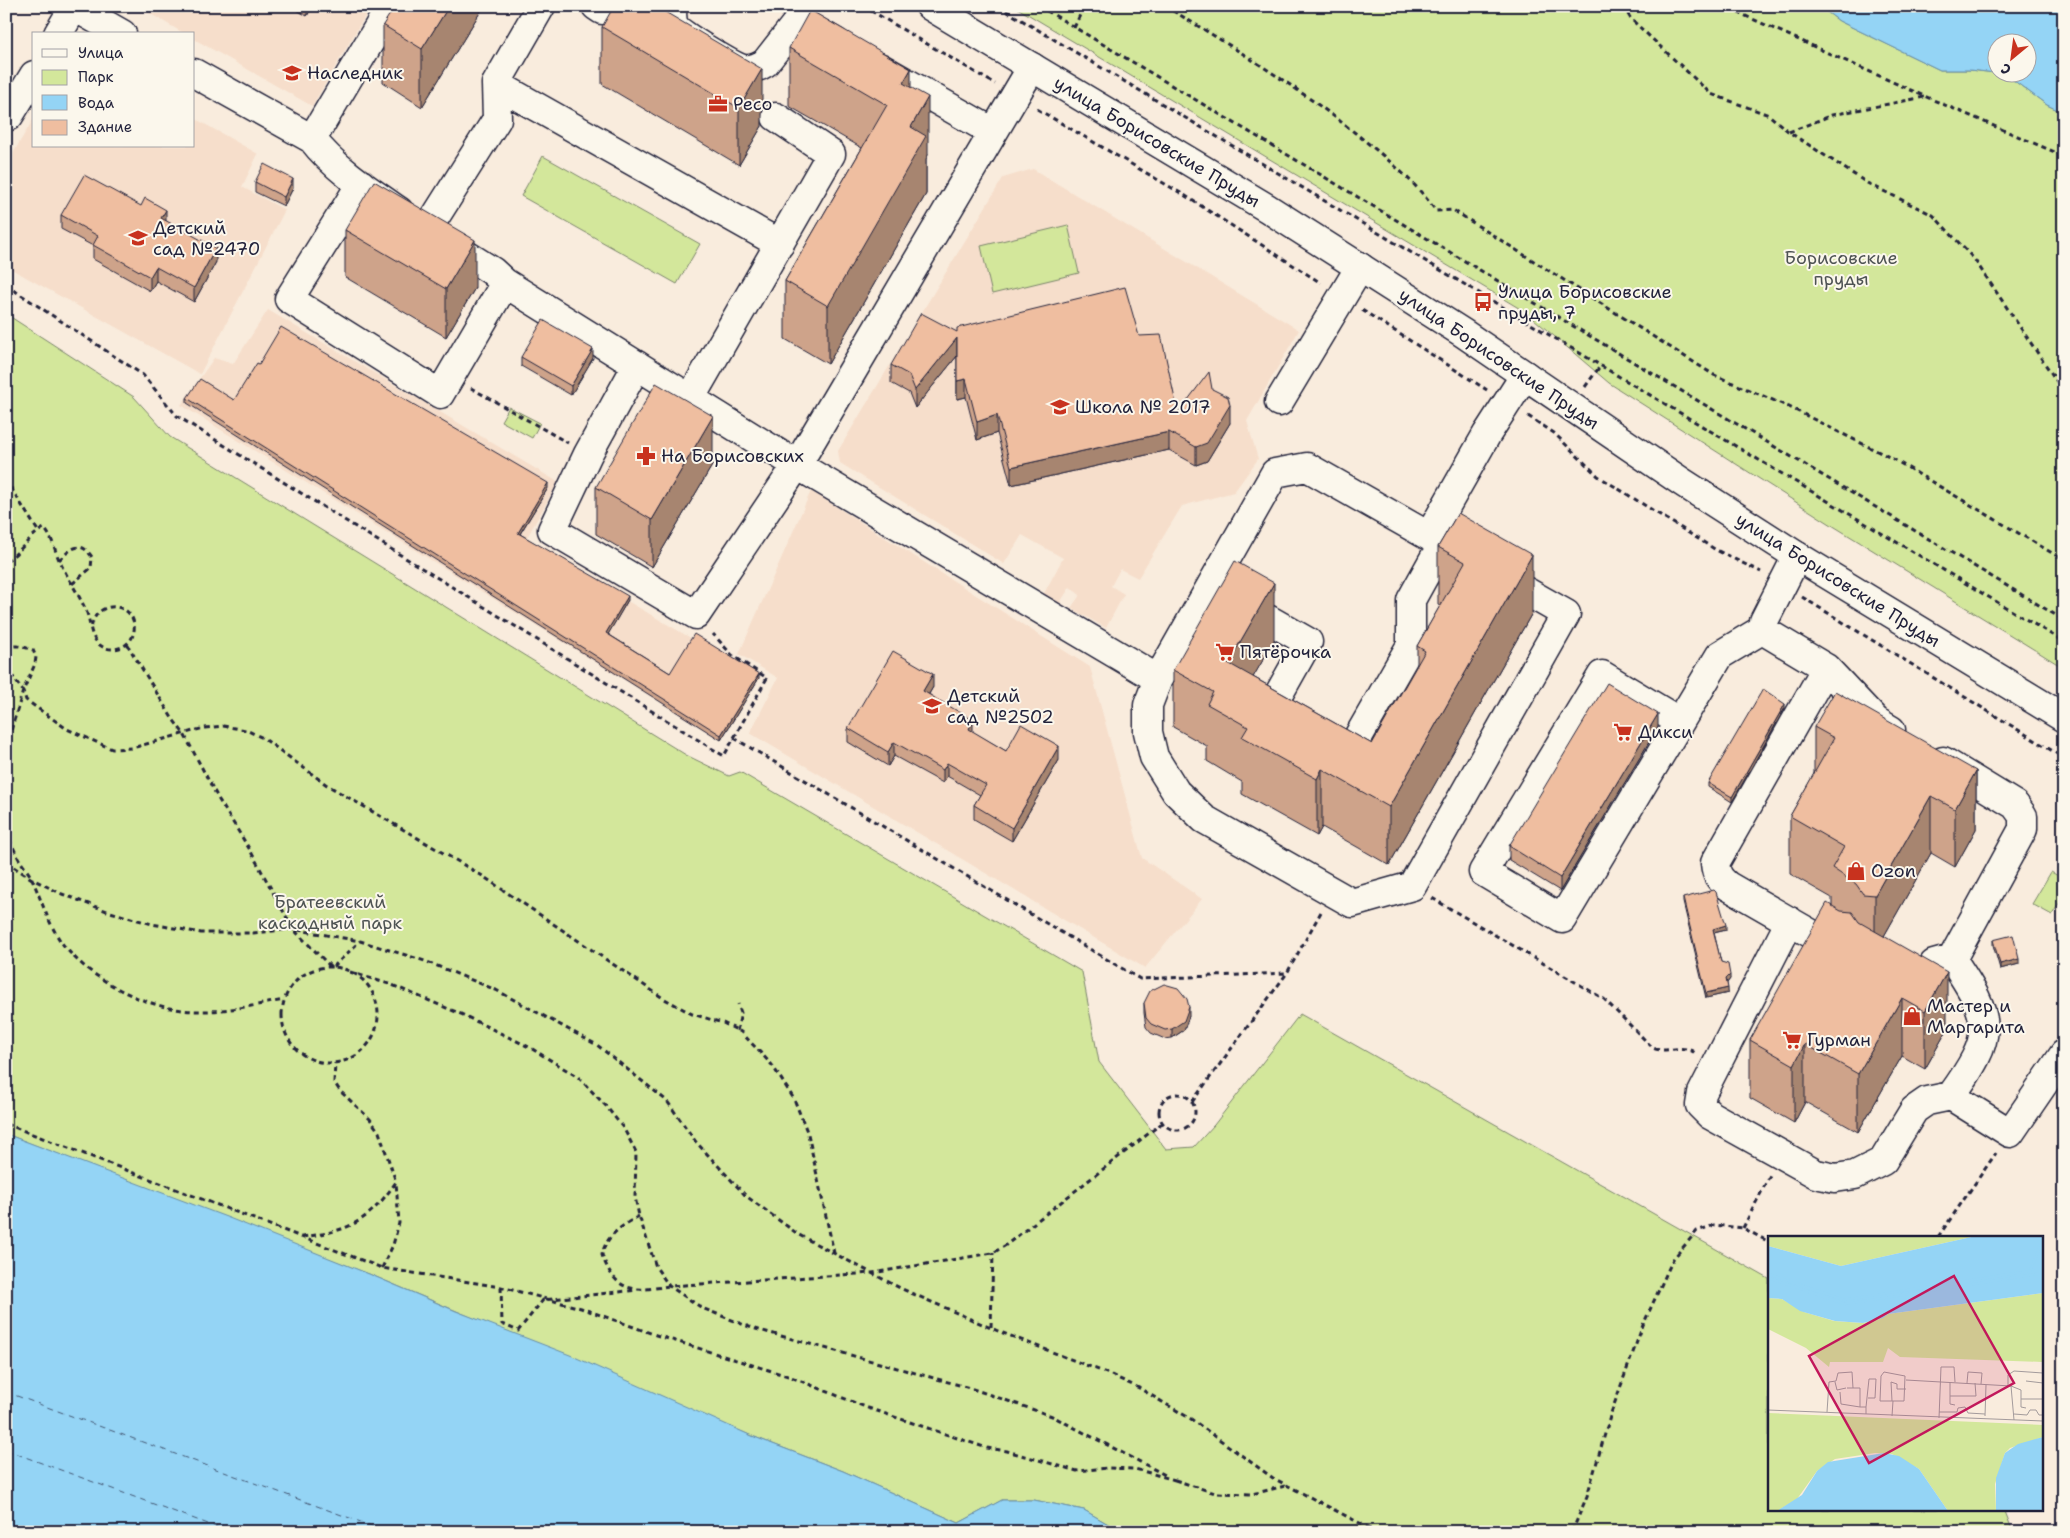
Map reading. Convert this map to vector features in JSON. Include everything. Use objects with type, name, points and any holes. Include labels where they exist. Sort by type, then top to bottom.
[{"type":"main road","points":[[312,139],[391,6]]},
{"type":"main road","points":[[428,230],[497,119],[496,84],[541,6]]},
{"type":"main road","points":[[674,6],[672,11],[674,26],[682,34],[743,69],[758,68],[765,63],[798,21],[993,132]]},
{"type":"main road","name":"улица Борисовские Пруды","points":[[930,6],[1267,208],[1525,375],[1682,482],[1797,556],[2064,718]]},
{"type":"main road","points":[[59,32],[74,7],[118,32]]},
{"type":"main road","points":[[637,365],[588,454],[552,530],[696,615],[797,465],[1032,67]]},
{"type":"main road","points":[[195,75],[312,139],[321,151],[361,184],[492,271],[505,283],[797,465],[1158,679]]},
{"type":"main road","points":[[6,117],[9,116],[32,78]]},
{"type":"main road","points":[[496,84],[780,244]]},
{"type":"main road","points":[[690,399],[831,154],[776,117]]},
{"type":"main road","points":[[361,184],[289,299],[440,394],[505,283]]},
{"type":"main road","points":[[1279,402],[1360,267]]},
{"type":"main road","points":[[1211,587],[1308,642],[1276,699],[1282,720],[1334,750],[1354,744],[1411,645],[1411,600],[1436,540],[1487,434],[1525,375]]},
{"type":"main road","points":[[1307,467],[1566,614],[1412,886],[1352,903],[1204,819],[1176,792],[1154,757],[1148,732],[1148,704],[1158,679],[1211,587],[1275,473],[1307,467]]},
{"type":"main road","points":[[1797,556],[1764,621],[1765,628],[1769,634],[1826,668],[1876,720],[2015,805],[2023,816],[2023,830],[1952,959],[1908,970]]},
{"type":"main road","points":[[1680,722],[1602,675],[1483,872],[1562,920],[1720,655],[1765,628]]},
{"type":"main road","points":[[1826,668],[1716,863],[1716,872],[1720,880],[1728,886],[1848,955]]},
{"type":"main road","points":[[1790,922],[1702,1094],[1700,1105],[1710,1115],[1816,1174],[1835,1178],[1855,1176],[1883,1161],[1914,1110],[1927,1101],[1951,1096],[1970,1070],[1984,1038],[1984,1018],[1974,991],[1952,959]]},
{"type":"main road","points":[[1951,1096],[2010,1133],[2064,1054]]},
{"type":"path","points":[[863,6],[1184,195],[1554,433],[1598,476],[1716,550],[1782,585],[2064,758]]},
{"type":"path","points":[[998,6],[2064,642]]},
{"type":"path","points":[[1039,6],[2064,620]]},
{"type":"path","points":[[1074,28],[1084,6]]},
{"type":"path","points":[[1165,6],[1225,42],[1330,113],[1384,155],[1422,192],[1436,211],[1453,210],[1714,374],[1790,407],[1893,459],[2064,560]]},
{"type":"path","points":[[1623,6],[1631,19],[1711,94],[1769,115],[1789,132],[1867,183],[1932,215],[1974,259],[2064,392]]},
{"type":"path","points":[[1730,6],[1739,13],[1852,64],[2064,156]]},
{"type":"path","points":[[1789,132],[1832,115],[1924,96]]},
{"type":"path","points":[[6,285],[143,376],[177,416],[724,756],[767,678],[732,656],[696,615]]},
{"type":"path","points":[[450,375],[588,454]]},
{"type":"path","points":[[6,480],[38,530]]},
{"type":"path","points":[[6,562],[38,530],[44,528],[51,536],[59,560],[85,609],[91,630],[93,636],[101,647],[115,650],[127,644],[132,638],[134,624],[132,618],[121,608],[114,606],[100,610],[92,622],[91,630]]},
{"type":"path","points":[[59,560],[72,549],[79,547],[84,548],[92,557],[91,568],[72,584]]},
{"type":"path","points":[[127,644],[172,718],[184,734],[219,800],[258,864],[292,929],[332,968]]},
{"type":"path","points":[[6,649],[17,645],[33,650],[36,657],[35,664],[23,691],[6,747]]},
{"type":"path","points":[[6,667],[23,691],[26,700],[55,721],[112,749],[132,748],[204,728],[223,726],[246,730],[263,738],[327,785],[481,875],[663,998],[692,1014],[738,1031],[772,1065],[801,1113],[814,1157],[834,1253]]},
{"type":"path","points":[[734,738],[1140,980],[1287,973]]},
{"type":"path","points":[[6,831],[19,860],[32,878],[61,942],[75,958],[96,975],[120,990],[143,1000],[181,1010],[209,1011],[248,1007],[284,1000]]},
{"type":"path","points":[[6,862],[62,894],[107,911],[152,924],[201,933],[253,933],[292,929],[360,942],[426,961],[496,990],[597,1045],[667,1101],[696,1142],[746,1196],[799,1235],[902,1289],[991,1328],[1109,1374],[1139,1388],[1192,1419],[1286,1486],[1377,1532]]},
{"type":"path","points":[[1412,886],[1604,999],[1652,1048],[1659,1051],[1675,1048],[1692,1051],[1705,1062],[1712,1075]]},
{"type":"path","points":[[1192,1102],[1287,973],[1332,892]]},
{"type":"path","points":[[332,968],[360,942]]},
{"type":"path","points":[[350,972],[361,979],[372,993],[378,1011],[374,1035],[367,1046],[347,1060],[323,1063],[312,1060],[293,1045],[283,1024],[284,1000],[289,991],[304,975],[314,970],[332,968],[350,972],[399,988],[461,1014],[529,1047],[578,1077],[606,1106],[624,1129],[636,1152],[636,1197],[639,1216],[656,1267],[669,1286],[702,1308],[752,1328],[808,1344],[846,1352],[961,1385],[1052,1416],[1175,1480]]},
{"type":"path","points":[[738,1004],[740,1013],[738,1031]]},
{"type":"path","points":[[335,1063],[334,1082],[340,1091],[370,1119],[379,1132],[396,1182],[399,1223],[393,1246],[382,1268]]},
{"type":"path","points":[[1175,1094],[1183,1095],[1192,1102],[1195,1111],[1193,1121],[1186,1129],[1180,1131],[1170,1129],[1162,1123],[1158,1109],[1165,1098],[1175,1094]]},
{"type":"path","points":[[501,1287],[502,1324],[518,1331],[543,1300],[669,1286],[872,1273],[993,1253],[1006,1245],[1162,1123]]},
{"type":"path","points":[[6,1124],[382,1268],[501,1287],[543,1300],[581,1308],[656,1335],[791,1377],[868,1408],[987,1448],[1007,1451],[1077,1471],[1107,1468],[1135,1469],[1215,1493],[1252,1494],[1286,1486]]},
{"type":"path","points":[[1939,1236],[2010,1133]]},
{"type":"path","points":[[1743,1228],[1781,1155]]},
{"type":"path","points":[[302,1237],[328,1234],[348,1228],[368,1216],[396,1182]]},
{"type":"path","points":[[639,1216],[622,1226],[608,1238],[602,1255],[611,1276],[627,1287],[639,1290]]},
{"type":"path","points":[[1572,1532],[1587,1496],[1611,1413],[1643,1325],[1673,1259],[1697,1231],[1714,1225],[1743,1228],[1768,1241]]},
{"type":"path","points":[[991,1328],[993,1253]]},
{"type":"shaded area","name":"Наследник","points":[[137,6],[371,6],[312,106],[195,40],[195,32],[182,32]]},
{"type":"shaded area","name":"Детский сад №2470","points":[[195,119],[258,154],[242,187],[285,210],[200,374],[6,266],[6,165],[32,121],[32,148],[195,148]]},
{"type":"shaded area","name":"Школа № 2017","points":[[1033,169],[1299,330],[1247,421],[1258,459],[1234,492],[1182,506],[1138,578],[1120,569],[1111,586],[1124,594],[1106,628],[1071,608],[1080,595],[1070,587],[1056,609],[1041,599],[1063,558],[1022,535],[1004,564],[840,463],[838,451],[1003,178]]},
{"type":"shaded area","points":[[268,310],[558,482],[525,541],[759,678],[721,740],[181,405],[214,358],[233,364]]},
{"type":"shaded area","name":"Детский сад №2502","points":[[811,491],[1090,667],[1142,858],[1202,899],[1145,968],[750,733],[778,678],[739,654]]},
{"type":"green space","name":"Борисовские пруды","points":[[1014,6],[1819,6],[1839,21],[1940,70],[1988,72],[1988,82],[2016,82],[2047,105],[2064,113],[2064,668],[1835,527],[1609,383],[1527,313]]},
{"type":"green space","points":[[543,156],[700,244],[677,284],[521,196]]},
{"type":"green space","points":[[1068,225],[1079,273],[992,294],[981,246]]},
{"type":"green space","name":"Братеевский каскадный парк","points":[[6,314],[134,397],[170,437],[686,755],[729,776],[740,772],[1082,972],[1099,1062],[1166,1149],[1194,1147],[1214,1125],[1300,1014],[1768,1278],[1768,1510],[2004,1510],[2013,1532],[1122,1532],[1084,1510],[1034,1500],[1002,1500],[959,1523],[843,1471],[752,1436],[369,1274],[6,1134]]},
{"type":"green space","points":[[509,407],[540,423],[532,438],[501,421]]},
{"type":"green space","points":[[2051,872],[2064,879],[2064,895],[2052,915],[2032,904]]},
{"type":"water","points":[[1819,6],[2064,6],[2064,113],[2047,105],[2016,82],[2038,82],[2038,32],[1988,32],[1988,72],[1940,70],[1839,21]]},
{"type":"water","points":[[6,1134],[229,1218],[456,1311],[570,1355],[752,1436],[843,1471],[959,1523],[1002,1500],[1034,1500],[1084,1510],[1122,1532],[6,1532]]},
{"type":"building","points":[[395,6],[449,6],[422,49],[383,25]]},
{"type":"building","points":[[614,6],[655,6],[762,69],[739,108],[602,27]]},
{"type":"building","points":[[810,10],[911,69],[903,83],[928,97],[911,127],[926,136],[828,306],[785,281],[887,105],[789,48]]},
{"type":"building","points":[[264,164],[293,179],[284,197],[255,182]]},
{"type":"building","points":[[84,175],[141,206],[145,198],[166,210],[161,218],[216,248],[194,288],[156,267],[150,277],[93,245],[98,236],[61,215]]},
{"type":"building","points":[[374,181],[475,240],[446,289],[345,230]]},
{"type":"building","points":[[1125,287],[1139,336],[1161,335],[1178,413],[1209,372],[1212,389],[1228,397],[1230,405],[1207,443],[1196,447],[1169,432],[1011,467],[997,415],[977,422],[966,379],[957,381],[957,338],[915,390],[909,375],[891,365],[921,313],[957,332],[957,328]]},
{"type":"building","points":[[543,320],[593,349],[571,386],[521,357]]},
{"type":"building","points":[[281,327],[548,483],[518,533],[628,596],[606,633],[670,673],[694,634],[759,674],[721,735],[187,398],[200,379],[234,400],[257,363],[259,364]]},
{"type":"building","points":[[656,383],[713,416],[652,520],[596,487]]},
{"type":"building","points":[[1458,513],[1532,555],[1389,807],[1322,769],[1317,779],[1242,737],[1248,727],[1207,704],[1213,692],[1173,670],[1235,561],[1274,583],[1228,663],[1372,744],[1425,651],[1417,646],[1465,562],[1438,547]]},
{"type":"building","points":[[893,651],[933,674],[923,691],[973,720],[969,729],[1006,751],[1021,724],[1059,746],[1012,828],[974,805],[986,785],[947,763],[943,770],[894,742],[888,752],[848,728]]},
{"type":"building","points":[[1607,683],[1658,714],[1560,878],[1509,846]]},
{"type":"building","points":[[1763,689],[1785,704],[1732,797],[1708,783]]},
{"type":"building","points":[[1835,691],[1976,771],[1955,809],[1931,796],[1875,895],[1863,894],[1856,884],[1832,868],[1844,847],[1790,816],[1834,738],[1814,727]]},
{"type":"building","points":[[1714,890],[1726,925],[1713,929],[1721,962],[1728,964],[1730,975],[1726,979],[1728,988],[1706,993],[1683,898]]},
{"type":"building","points":[[1827,903],[1841,911],[1852,912],[1859,922],[1947,972],[1925,1011],[1902,998],[1858,1074],[1805,1044],[1794,1065],[1750,1040]]},
{"type":"building","points":[[2013,935],[2019,959],[2000,964],[1993,940]]},
{"type":"building","points":[[1164,984],[1178,988],[1187,999],[1189,1007],[1184,1021],[1172,1029],[1165,1030],[1151,1024],[1146,1018],[1144,1003],[1150,991]]},
{"type":"ferry route","points":[[6,1392],[388,1532]]},
{"type":"ferry route","points":[[6,1450],[230,1532]]},
{"type":"place","name":"Наследник","points":[[292,73]]},
{"type":"place","name":"Ресо","points":[[718,104]]},
{"type":"place","name":"Детский сад №2470","points":[[138,238]]},
{"type":"place","name":"Улица Борисовские пруды, 7","points":[[1483,302]]},
{"type":"place","name":"Школа № 2017","points":[[1060,407]]},
{"type":"place","name":"На Борисовских","points":[[646,456]]},
{"type":"place","name":"Пятёрочка","points":[[1225,652]]},
{"type":"place","name":"Детский сад №2502","points":[[932,706]]},
{"type":"place","name":"Дикси","points":[[1623,732]]},
{"type":"place","name":"Ozon","points":[[1856,871]]},
{"type":"place","name":"Мастер и Маргарита","points":[[1912,1016]]},
{"type":"place","name":"Гурман","points":[[1792,1040]]}]
